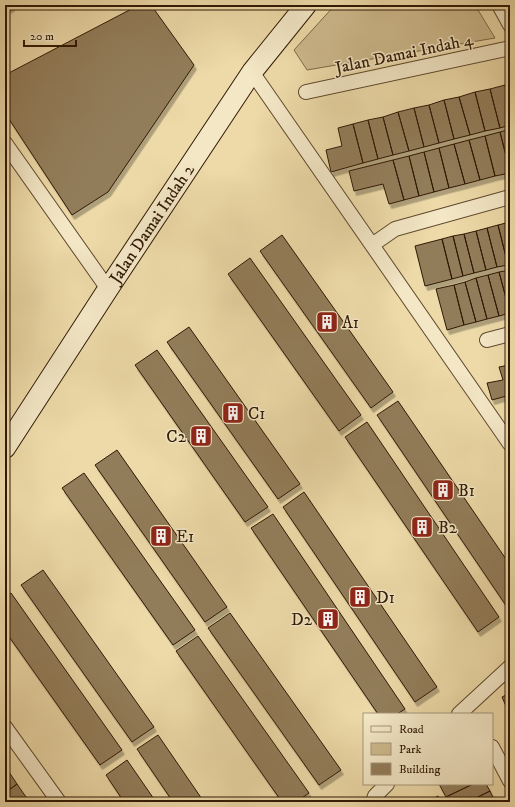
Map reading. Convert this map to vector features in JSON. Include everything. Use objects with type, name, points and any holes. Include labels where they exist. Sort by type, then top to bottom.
[{"type":"street","name":"Jalan Damai Indah 2","points":[[5,448],[108,289],[252,72],[306,5]]},
{"type":"street","points":[[499,5],[510,25]]},
{"type":"street","name":"Jalan Damai Indah 4","points":[[306,92],[510,48]]},
{"type":"street","points":[[252,72],[510,444]]},
{"type":"street","points":[[5,143],[108,289]]},
{"type":"street","points":[[372,245],[395,229],[510,197]]},
{"type":"street","points":[[487,340],[510,334]]},
{"type":"street","points":[[462,713],[472,709],[510,667]]},
{"type":"street","points":[[5,727],[59,802]]},
{"type":"street","points":[[493,749],[510,781]]},
{"type":"street","points":[[374,799],[386,785]]},
{"type":"green space","points":[[335,5],[475,5],[495,38],[307,70],[294,50]]},
{"type":"building","points":[[5,5],[11,5],[12,7],[5,10]]},
{"type":"building","points":[[139,5],[151,5],[194,65],[108,192],[72,215],[5,113],[5,75]]},
{"type":"building","points":[[510,83],[510,103],[505,85]]},
{"type":"building","points":[[505,85],[510,103],[510,125],[500,128],[490,89]]},
{"type":"building","points":[[490,89],[500,128],[485,131],[475,92]]},
{"type":"building","points":[[475,92],[485,131],[470,135],[459,97]]},
{"type":"building","points":[[459,97],[470,135],[454,139],[444,100]]},
{"type":"building","points":[[444,100],[454,139],[439,143],[429,105]]},
{"type":"building","points":[[429,105],[439,143],[424,147],[414,108]]},
{"type":"building","points":[[414,108],[424,147],[409,151],[398,112]]},
{"type":"building","points":[[398,112],[409,151],[393,155],[383,117]]},
{"type":"building","points":[[383,117],[393,155],[378,159],[368,120]]},
{"type":"building","points":[[368,120],[378,159],[363,163],[353,124]]},
{"type":"building","points":[[353,124],[363,163],[331,172],[326,150],[342,146],[338,128]]},
{"type":"building","points":[[510,129],[510,170],[500,132]]},
{"type":"building","points":[[500,132],[510,173],[495,176],[485,136]]},
{"type":"building","points":[[485,136],[495,176],[480,180],[469,140]]},
{"type":"building","points":[[469,140],[480,180],[465,184],[454,144]]},
{"type":"building","points":[[454,144],[465,184],[449,188],[439,148]]},
{"type":"building","points":[[439,148],[449,188],[434,192],[424,152]]},
{"type":"building","points":[[424,152],[434,192],[419,196],[409,156]]},
{"type":"building","points":[[409,156],[419,196],[404,200],[393,160]]},
{"type":"building","points":[[393,160],[404,200],[389,204],[383,184],[354,191],[349,171]]},
{"type":"building","points":[[510,222],[510,264],[508,265],[498,225]]},
{"type":"building","points":[[498,225],[508,265],[497,267],[487,228]]},
{"type":"building","points":[[487,228],[497,267],[486,270],[476,231]]},
{"type":"building","points":[[476,231],[486,270],[474,273],[464,234]]},
{"type":"building","points":[[464,234],[474,273],[463,276],[453,236]]},
{"type":"building","name":"A1","points":[[282,235],[393,392],[371,408],[260,251]]},
{"type":"building","points":[[453,236],[463,276],[452,279],[442,239]]},
{"type":"building","points":[[442,239],[452,279],[425,286],[415,246]]},
{"type":"building","points":[[250,258],[361,415],[339,431],[228,274]]},
{"type":"building","points":[[510,270],[510,313],[499,272]]},
{"type":"building","points":[[499,272],[510,313],[499,316],[488,275]]},
{"type":"building","points":[[488,275],[499,316],[487,319],[476,278]]},
{"type":"building","points":[[476,278],[487,319],[476,322],[465,282]]},
{"type":"building","points":[[465,282],[476,322],[464,325],[454,285]]},
{"type":"building","points":[[454,285],[464,325],[447,330],[436,289]]},
{"type":"building","name":"C1","points":[[189,327],[300,484],[278,499],[167,342]]},
{"type":"building","points":[[510,348],[510,395],[492,400],[487,383],[503,380],[499,367],[509,365],[506,350]]},
{"type":"building","name":"C2","points":[[157,350],[268,507],[245,522],[135,365]]},
{"type":"building","name":"B1","points":[[398,401],[510,565],[509,610],[377,415]]},
{"type":"building","name":"B2","points":[[367,422],[499,617],[478,632],[345,437]]},
{"type":"building","name":"E1","points":[[117,450],[227,607],[205,622],[95,465]]},
{"type":"building","points":[[84,473],[195,630],[173,645],[62,488]]},
{"type":"building","name":"D1","points":[[304,492],[437,687],[415,702],[283,507]]},
{"type":"building","name":"D2","points":[[273,514],[405,709],[399,713],[377,713],[251,528]]},
{"type":"building","points":[[43,570],[154,727],[132,742],[21,585]]},
{"type":"building","points":[[11,593],[122,750],[100,765],[5,631],[5,597]]},
{"type":"building","points":[[230,613],[341,770],[319,785],[208,628]]},
{"type":"building","points":[[198,636],[309,793],[296,802],[282,802],[176,651]]},
{"type":"building","points":[[510,693],[510,713],[509,713],[502,697]]},
{"type":"building","points":[[158,735],[204,802],[173,802],[137,749]]},
{"type":"building","points":[[127,760],[156,802],[124,802],[106,775]]},
{"type":"building","points":[[9,772],[17,784],[5,793],[5,774]]},
{"type":"building","points":[[17,784],[26,797],[20,802],[5,802],[5,793]]},
{"type":"building","points":[[440,785],[471,785],[446,797]]},
{"type":"building","points":[[471,785],[487,785],[490,791],[468,802],[448,802],[446,797]]},
{"type":"building","points":[[490,791],[495,802],[468,802]]},
{"type":"building","points":[[438,796],[441,802],[427,802]]},
{"type":"place","name":"A1","points":[[327,322]]},
{"type":"place","name":"C1","points":[[233,413]]},
{"type":"place","name":"C2","points":[[201,436]]},
{"type":"place","name":"B1","points":[[443,490]]},
{"type":"place","name":"B2","points":[[422,527]]},
{"type":"place","name":"E1","points":[[161,536]]},
{"type":"place","name":"D1","points":[[360,597]]},
{"type":"place","name":"D2","points":[[328,619]]}]
